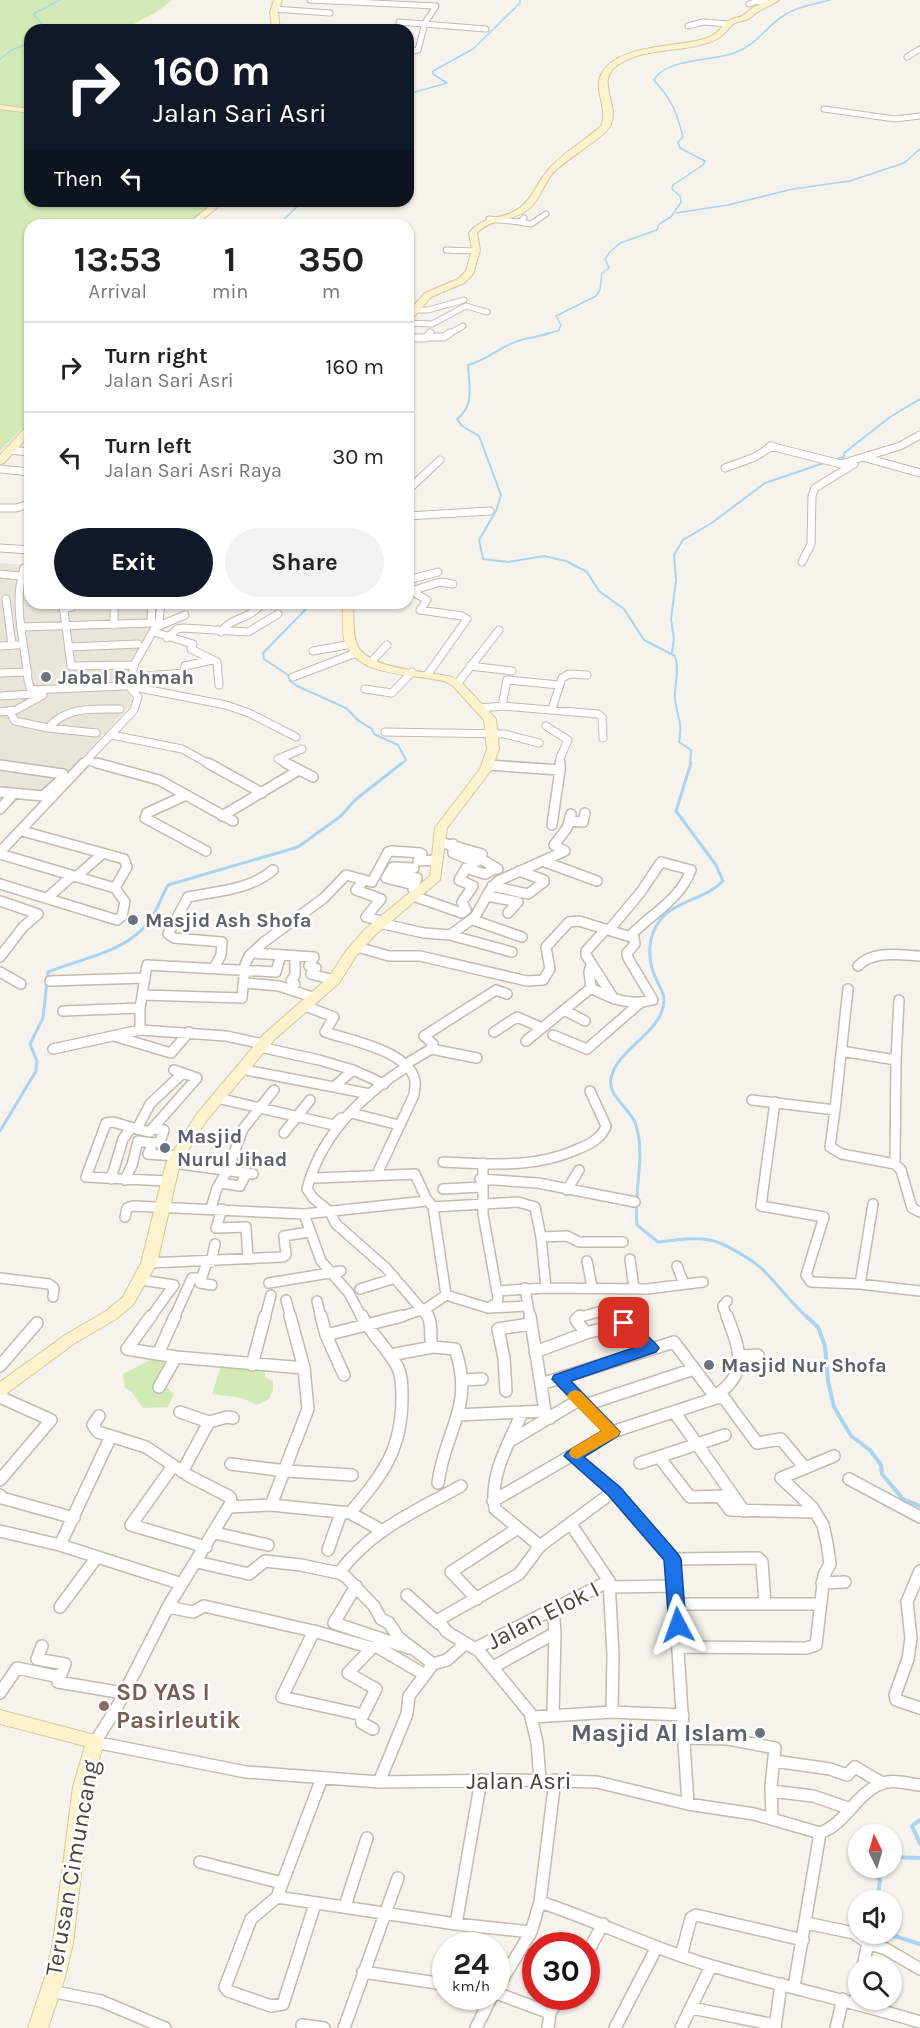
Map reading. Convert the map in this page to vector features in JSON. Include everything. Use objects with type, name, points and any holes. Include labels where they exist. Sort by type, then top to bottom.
[{"type":"street","points":[[275,24],[274,9],[278,0]]},
{"type":"street","points":[[310,0],[436,6],[425,26],[418,50],[414,51]]},
{"type":"street","points":[[749,4],[757,1],[772,1]]},
{"type":"street","points":[[688,26],[702,22],[729,24],[747,17],[754,10],[772,1]]},
{"type":"street","points":[[274,9],[330,13]]},
{"type":"street","points":[[458,26],[465,21]]},
{"type":"street","points":[[416,310],[430,293],[465,277],[472,269],[476,251],[473,232],[489,219],[526,208],[539,185],[550,172],[605,127],[610,114],[602,88],[605,72],[626,56],[702,43],[722,34],[729,24]]},
{"type":"street","points":[[414,25],[486,29]]},
{"type":"street","points":[[467,33],[475,28]]},
{"type":"street","points":[[907,57],[920,49]]},
{"type":"street","points":[[0,107],[24,110]]},
{"type":"street","points":[[824,109],[895,119],[920,117]]},
{"type":"street","points":[[198,219],[214,207]]},
{"type":"street","points":[[489,219],[522,220],[531,224],[546,214]]},
{"type":"street","points":[[446,250],[476,251]]},
{"type":"street","points":[[416,310],[428,310],[464,300]]},
{"type":"street","points":[[414,323],[429,324],[467,306],[487,312]]},
{"type":"street","points":[[414,337],[428,335],[444,338],[463,326],[438,321]]},
{"type":"street","points":[[0,461],[24,434]]},
{"type":"street","points":[[802,562],[811,544],[812,496],[815,488],[866,458],[900,446],[920,435]]},
{"type":"street","points":[[725,468],[755,457],[771,446],[835,464],[875,455]]},
{"type":"street","points":[[9,450],[24,451]]},
{"type":"street","points":[[866,458],[920,473]]},
{"type":"street","points":[[414,484],[440,460]]},
{"type":"street","points":[[0,468],[24,471]]},
{"type":"street","points":[[0,508],[24,506]]},
{"type":"street","points":[[414,516],[490,512]]},
{"type":"street","points":[[0,548],[24,550]]},
{"type":"street","points":[[24,568],[20,576],[19,596],[28,670],[34,694]]},
{"type":"street","points":[[414,579],[438,573]]},
{"type":"street","points":[[0,574],[20,576]]},
{"type":"street","points":[[414,589],[440,582],[453,584]]},
{"type":"street","points":[[414,593],[427,600],[420,610],[462,616],[467,620],[428,674]]},
{"type":"street","points":[[12,645],[3,598],[19,596]]},
{"type":"street","points":[[64,609],[72,666],[134,665]]},
{"type":"street","points":[[114,609],[114,625]]},
{"type":"street","points":[[152,609],[154,627]]},
{"type":"street","points":[[127,686],[134,677],[134,665],[154,627],[160,609]]},
{"type":"street","points":[[221,632],[228,623],[238,621],[257,609]]},
{"type":"street","points":[[349,609],[354,648],[370,663],[443,677],[457,684],[490,719],[493,749],[488,765],[441,828],[446,843],[453,853],[476,862],[481,859],[509,875]]},
{"type":"street","points":[[171,639],[177,629],[183,628],[221,632],[250,631],[278,614]]},
{"type":"street","points":[[22,627],[114,625],[154,627],[185,615]]},
{"type":"street","points":[[154,627],[182,648]]},
{"type":"street","points":[[457,684],[499,630]]},
{"type":"street","points":[[171,639],[194,644],[191,649],[216,662],[219,685]]},
{"type":"street","points":[[70,647],[138,644]]},
{"type":"street","points":[[0,646],[26,645]]},
{"type":"street","points":[[370,663],[387,645]]},
{"type":"street","points":[[313,651],[354,648]]},
{"type":"street","points":[[293,677],[354,648]]},
{"type":"street","points":[[134,677],[184,673],[185,666],[212,660]]},
{"type":"street","points":[[470,666],[512,671]]},
{"type":"street","points":[[0,672],[28,670]]},
{"type":"street","points":[[365,689],[392,693],[412,672]]},
{"type":"street","points":[[552,709],[562,678],[569,674],[587,675]]},
{"type":"street","points":[[502,706],[507,681],[559,685]]},
{"type":"street","points":[[0,884],[119,920],[125,902],[115,888],[0,853],[137,707],[138,697],[127,686]]},
{"type":"street","points":[[0,696],[34,694],[53,690],[127,686],[226,705],[249,713],[296,737]]},
{"type":"street","points":[[0,712],[10,712],[34,694]]},
{"type":"street","points":[[481,708],[502,706],[600,715],[603,738]]},
{"type":"street","points":[[48,728],[55,718],[68,711],[120,709]]},
{"type":"street","points":[[10,712],[15,721],[48,728],[96,733]]},
{"type":"street","points":[[546,726],[568,740],[560,758],[552,825]]},
{"type":"street","points":[[385,732],[508,735],[539,743]]},
{"type":"street","points":[[112,735],[178,748],[204,759],[262,793]]},
{"type":"street","points":[[302,749],[278,759],[313,777]]},
{"type":"street","points":[[87,761],[159,780],[184,796],[233,821]]},
{"type":"street","points":[[0,765],[62,773],[63,778],[43,796],[0,792]]},
{"type":"street","points":[[488,765],[560,770]]},
{"type":"street","points":[[222,816],[299,770]]},
{"type":"street","points":[[0,809],[14,793]]},
{"type":"street","points":[[184,796],[147,813],[145,818],[206,851]]},
{"type":"street","points":[[450,934],[473,920],[492,886],[509,875],[545,862],[565,851],[566,849],[554,845],[567,828],[570,818],[582,822],[585,813]]},
{"type":"street","points":[[22,831],[127,862],[127,867],[115,888]]},
{"type":"street","points":[[0,1390],[70,1339],[116,1312],[128,1301],[148,1263],[163,1208],[166,1181],[174,1159],[217,1098],[241,1069],[261,1046],[334,980],[357,947],[414,880],[437,860],[446,843]]},
{"type":"street","points":[[142,995],[242,998],[246,983],[247,959],[252,953],[301,914],[326,898],[346,875],[372,882],[388,852],[420,853],[422,854],[414,880]]},
{"type":"street","points":[[47,898],[102,854]]},
{"type":"street","points":[[414,880],[436,877],[437,860]]},
{"type":"street","points":[[545,862],[597,881]]},
{"type":"street","points":[[614,999],[591,964],[586,951],[640,893],[661,862],[691,870],[672,903],[652,914],[630,936]]},
{"type":"street","points":[[390,873],[414,880],[462,913],[466,910],[462,902],[473,886],[459,880],[466,868],[485,874],[496,868]]},
{"type":"street","points":[[214,968],[221,955],[222,942],[174,938],[168,934],[188,897],[244,886],[266,876],[273,870]]},
{"type":"street","points":[[492,886],[528,894],[544,882],[544,880],[519,871]]},
{"type":"street","points":[[364,880],[356,890],[381,899],[366,917],[424,933],[450,934],[512,952]]},
{"type":"street","points":[[486,896],[518,902],[508,913]]},
{"type":"street","points":[[0,901],[38,914],[23,927],[0,957]]},
{"type":"street","points":[[473,920],[522,937]]},
{"type":"street","points":[[357,947],[389,956],[420,956],[505,980],[537,982],[543,980],[550,969],[546,947],[569,922],[579,921],[630,936],[636,942],[627,953],[628,958],[653,998],[640,1003],[587,1049],[553,1035]]},
{"type":"street","points":[[252,953],[314,957],[309,966],[316,968],[311,974],[334,980]]},
{"type":"street","points":[[140,1030],[140,1008],[148,965],[276,972],[281,955]]},
{"type":"street","points":[[295,956],[295,975],[291,981],[295,984]]},
{"type":"street","points":[[858,966],[869,957],[920,956]]},
{"type":"street","points":[[591,964],[591,988]]},
{"type":"street","points":[[0,972],[21,984]]},
{"type":"street","points":[[50,981],[144,978]]},
{"type":"street","points":[[246,983],[279,986],[334,1017],[325,1032],[390,1054],[407,1065],[414,1077],[416,1089],[377,1174]]},
{"type":"street","points":[[591,988],[622,1003],[640,1003]]},
{"type":"street","points":[[526,1041],[591,988]]},
{"type":"street","points":[[848,989],[830,1147],[842,1154],[895,1164],[901,1170],[912,1208],[920,1212]]},
{"type":"street","points":[[432,1347],[430,1339],[432,1324],[424,1310],[395,1278],[336,1224],[330,1212],[309,1194],[308,1181],[316,1157],[351,1113],[370,1094],[434,1046],[425,1039],[427,1034],[496,990],[507,994]]},
{"type":"street","points":[[895,1164],[899,1000]]},
{"type":"street","points":[[63,1011],[140,1008]]},
{"type":"street","points":[[564,1010],[585,1021]]},
{"type":"street","points":[[494,1032],[517,1017],[542,1028]]},
{"type":"street","points":[[53,1049],[140,1030],[189,1032],[226,1036],[318,1058],[384,1084]]},
{"type":"street","points":[[112,1035],[171,1053],[189,1032]]},
{"type":"street","points":[[431,1049],[477,1058]]},
{"type":"street","points":[[842,1051],[896,1060]]},
{"type":"street","points":[[241,1069],[370,1094]]},
{"type":"street","points":[[335,1086],[353,1070]]},
{"type":"street","points":[[111,1179],[123,1139],[134,1128],[150,1104],[178,1072],[197,1078],[158,1120],[150,1132],[134,1128],[107,1122],[97,1143],[86,1177],[111,1179],[130,1180],[166,1181]]},
{"type":"street","points":[[248,1259],[246,1227],[216,1228],[217,1188],[228,1169],[243,1129],[274,1090]]},
{"type":"street","points":[[443,1162],[538,1165],[553,1161],[592,1143],[604,1132],[606,1126],[590,1091]]},
{"type":"street","points":[[217,1098],[336,1125],[358,1098]]},
{"type":"street","points":[[284,1133],[310,1100]]},
{"type":"street","points":[[752,1100],[835,1110]]},
{"type":"street","points":[[776,1102],[761,1206],[824,1217],[806,1275],[811,1282],[860,1284],[920,1292]]},
{"type":"street","points":[[351,1113],[399,1125]]},
{"type":"street","points":[[130,1180],[138,1166],[132,1165],[138,1142],[160,1142],[164,1130],[152,1129]]},
{"type":"street","points":[[153,1143],[148,1154],[250,1174],[240,1186],[221,1183]]},
{"type":"street","points":[[483,1163],[480,1183],[482,1206],[497,1291],[497,1303],[488,1308]]},
{"type":"street","points":[[567,1190],[579,1170]]},
{"type":"street","points":[[316,1178],[414,1174],[430,1204],[446,1295],[444,1301],[424,1310],[326,1335]]},
{"type":"street","points":[[443,1189],[513,1178],[635,1202]]},
{"type":"street","points":[[125,1217],[127,1208],[131,1206],[217,1208],[304,1214],[430,1204],[482,1206],[518,1202],[535,1207],[542,1238],[546,1288]]},
{"type":"street","points":[[860,1284],[873,1204]]},
{"type":"street","points":[[304,1214],[321,1261],[337,1273],[367,1326],[398,1367],[402,1382],[402,1424],[383,1470],[345,1513],[328,1550]]},
{"type":"street","points":[[148,1263],[283,1257],[286,1255],[284,1236],[309,1232]]},
{"type":"street","points":[[542,1238],[567,1236],[579,1242],[623,1242]]},
{"type":"street","points":[[212,1285],[200,1283],[215,1244]]},
{"type":"street","points":[[630,1259],[634,1288]]},
{"type":"street","points":[[587,1260],[592,1287]]},
{"type":"street","points":[[677,1266],[684,1284]]},
{"type":"street","points":[[269,1283],[337,1273]]},
{"type":"street","points":[[0,1278],[49,1284],[54,1288],[52,1298]]},
{"type":"street","points":[[158,1354],[192,1278],[201,1278]]},
{"type":"street","points":[[360,1288],[395,1278]]},
{"type":"street","points":[[141,1280],[174,1285],[127,1349],[176,1357],[304,1368]]},
{"type":"street","points":[[497,1291],[525,1288],[592,1287],[647,1289],[703,1281]]},
{"type":"street","points":[[525,1288],[547,1415]]},
{"type":"street","points":[[252,1365],[271,1295]]},
{"type":"street","points":[[446,1295],[488,1308],[527,1306]]},
{"type":"street","points":[[271,1505],[308,1409],[304,1368],[286,1300]]},
{"type":"street","points":[[317,1301],[326,1335],[344,1375]]},
{"type":"street","points":[[493,1501],[612,1432],[675,1413],[716,1397],[733,1384],[740,1356],[723,1306],[727,1301]]},
{"type":"street","points":[[586,1333],[576,1320],[577,1317],[609,1309],[651,1348]]},
{"type":"street","points":[[0,1366],[37,1323]]},
{"type":"street","points":[[535,1352],[586,1333],[624,1323]]},
{"type":"street","points":[[506,1391],[504,1358],[498,1329],[530,1324]]},
{"type":"street","points":[[541,1384],[669,1342],[677,1343],[716,1397],[724,1398],[757,1443],[781,1439],[805,1468]]},
{"type":"street","points":[[390,1355],[432,1347],[449,1346],[455,1349],[464,1380],[438,1483]]},
{"type":"street","points":[[740,1356],[758,1355]]},
{"type":"street","points":[[159,1387],[176,1357]]},
{"type":"street","points":[[510,1441],[547,1415],[582,1402],[694,1369]]},
{"type":"street","points":[[464,1380],[482,1379]]},
{"type":"street","points":[[560,1379],[612,1432]]},
{"type":"street","points":[[0,1397],[51,1420],[0,1480]]},
{"type":"street","points":[[180,1412],[209,1422],[227,1417],[233,1418]]},
{"type":"street","points":[[457,1415],[522,1413],[547,1415]]},
{"type":"street","points":[[522,1413],[496,1477],[493,1501],[495,1509],[540,1546]]},
{"type":"street","points":[[675,1413],[699,1443],[727,1496],[730,1510],[813,1512]]},
{"type":"street","points":[[0,1717],[95,1742],[110,1720],[168,1607],[198,1562],[229,1507],[230,1497],[178,1469],[146,1447],[94,1429],[93,1425],[99,1416]]},
{"type":"street","points":[[206,1547],[131,1525],[178,1469],[209,1422]]},
{"type":"street","points":[[640,1463],[725,1435]]},
{"type":"street","points":[[60,1545],[111,1436]]},
{"type":"street","points":[[573,1456],[614,1491],[672,1559],[688,1804]]},
{"type":"street","points":[[659,1456],[690,1497],[727,1496]]},
{"type":"street","points":[[679,1647],[814,1647],[816,1645],[822,1583],[830,1564],[827,1543],[823,1526],[812,1507],[782,1479],[834,1456]]},
{"type":"street","points":[[231,1464],[286,1471],[352,1475]]},
{"type":"street","points":[[849,1479],[920,1517]]},
{"type":"street","points":[[339,1573],[352,1553],[403,1516],[461,1486]]},
{"type":"street","points":[[438,1621],[524,1570],[540,1546],[614,1491]]},
{"type":"street","points":[[0,1496],[74,1518]]},
{"type":"street","points":[[229,1507],[271,1505],[345,1513],[383,1531]]},
{"type":"street","points":[[570,1523],[610,1584],[612,1712]]},
{"type":"street","points":[[477,1599],[451,1572],[518,1528]]},
{"type":"street","points":[[0,1531],[60,1545],[182,1584]]},
{"type":"street","points":[[215,1533],[268,1545]]},
{"type":"street","points":[[60,1607],[97,1557]]},
{"type":"street","points":[[672,1559],[758,1558],[762,1563],[765,1604]]},
{"type":"street","points":[[198,1562],[249,1574],[261,1562],[301,1565],[339,1573],[356,1586],[374,1606],[382,1620],[389,1623],[398,1637],[433,1664],[409,1696],[407,1714],[379,1782]]},
{"type":"street","points":[[920,1571],[906,1608],[915,1638],[895,1695],[896,1700],[920,1708]]},
{"type":"street","points":[[822,1583],[845,1582]]},
{"type":"street","points":[[610,1584],[675,1586]]},
{"type":"street","name":"Jalan Elok I","points":[[433,1664],[447,1660],[471,1645],[610,1584]]},
{"type":"street","points":[[356,1586],[334,1623],[414,1650]]},
{"type":"street","points":[[407,1595],[438,1621],[447,1632],[471,1645],[493,1667],[533,1717],[540,1780]]},
{"type":"street","points":[[676,1604],[819,1604]]},
{"type":"street","points":[[168,1607],[193,1612],[204,1606],[313,1631]]},
{"type":"street","points":[[553,1608],[555,1633],[553,1714]]},
{"type":"street","points":[[361,1716],[282,1697],[314,1631],[372,1648],[376,1646],[424,1675]]},
{"type":"street","points":[[493,1667],[555,1633]]},
{"type":"street","points":[[42,1646],[37,1659],[65,1664],[58,1682],[123,1693]]},
{"type":"street","points":[[372,1648],[348,1673],[376,1689],[361,1716],[362,1723],[373,1729]]},
{"type":"street","points":[[0,1693],[17,1668],[59,1677]]},
{"type":"street","points":[[533,1717],[612,1712],[683,1715]]},
{"type":"street","points":[[685,1738],[728,1739],[773,1746],[776,1751],[771,1791],[772,1818]]},
{"type":"street","name":"Jalan Asri","points":[[95,1742],[246,1772],[379,1782],[482,1780],[597,1782],[688,1804],[737,1810],[772,1818],[820,1833]]},
{"type":"street","name":"Terusan Cimuncang","points":[[38,2028],[51,1991],[67,1917],[69,1876],[82,1787],[95,1742]]},
{"type":"street","points":[[774,1761],[830,1769],[847,1775],[855,1767],[882,1783]]},
{"type":"street","points":[[315,1904],[283,2004],[271,2006],[228,1991],[225,1987],[251,1919],[277,1897],[322,1778]]},
{"type":"street","points":[[456,1924],[482,1780]]},
{"type":"street","points":[[277,1897],[456,1924],[531,1932],[540,1902],[555,1780]]},
{"type":"street","points":[[692,2008],[775,2026],[803,1940],[820,1833],[828,1832],[835,1827],[848,1808],[864,1794],[882,1783],[920,1785]]},
{"type":"street","points":[[771,1791],[813,1796],[848,1808]]},
{"type":"street","points":[[345,1906],[367,1838]]},
{"type":"street","points":[[200,1862],[282,1883]]},
{"type":"street","points":[[344,2028],[398,1878]]},
{"type":"street","points":[[540,1902],[711,1966],[788,1986],[848,1996]]},
{"type":"street","points":[[681,1956],[691,1918],[696,1915],[803,1940]]},
{"type":"street","points":[[806,1923],[848,1932]]},
{"type":"street","points":[[599,1932],[603,1924]]},
{"type":"street","points":[[871,1944],[886,1949],[920,1969]]},
{"type":"street","points":[[510,1967],[522,1947]]},
{"type":"street","points":[[615,2028],[657,1947]]},
{"type":"street","points":[[681,2028],[711,1966]]},
{"type":"street","points":[[363,1972],[432,1982]]},
{"type":"street","points":[[51,1991],[101,2001],[165,2028]]},
{"type":"street","points":[[510,1997],[550,2013]]},
{"type":"street","points":[[836,2028],[848,2005]]},
{"type":"street","points":[[476,2028],[485,2010]]},
{"type":"street","points":[[548,2028],[552,2010]]},
{"type":"street","points":[[887,2010],[920,2022]]},
{"type":"street","points":[[302,2025],[324,2028]]},
{"type":"shaded area","points":[[0,563],[24,565],[24,609],[156,609],[155,627],[148,633],[141,645],[126,685],[133,702],[46,800],[21,797],[0,815]]},
{"type":"green space","points":[[0,0],[172,0],[157,12],[134,24],[24,24],[24,107],[0,105]]},
{"type":"green space","points":[[0,110],[24,113],[24,207],[214,207],[198,219],[24,219],[24,427],[0,451]]},
{"type":"green space","points":[[150,1360],[164,1361],[164,1371],[157,1378],[174,1394],[168,1407],[143,1408],[131,1391],[125,1388],[123,1374]]},
{"type":"green space","points":[[222,1363],[265,1368],[265,1377],[273,1381],[273,1390],[269,1399],[257,1405],[242,1398],[212,1394]]},
{"type":"waterway","points":[[42,24],[33,14],[60,0]]},
{"type":"waterway","points":[[414,92],[447,83],[433,74],[433,71],[473,49],[520,3],[520,0]]},
{"type":"waterway","points":[[545,335],[559,330],[561,325],[556,316],[596,296],[600,290],[602,273],[609,268],[605,259],[609,253],[620,243],[657,230],[659,224],[671,217],[681,202],[680,196],[672,189],[673,185],[703,165],[705,161],[680,148],[678,142],[683,137],[676,113],[665,93],[654,80],[660,73],[678,64],[731,54],[740,50],[755,41],[791,11],[830,0]]},
{"type":"waterway","points":[[0,59],[24,45]]},
{"type":"waterway","points":[[676,213],[728,205],[793,189],[850,181],[904,163],[920,149]]},
{"type":"waterway","points":[[284,219],[297,207]]},
{"type":"waterway","points":[[549,333],[514,342],[468,365],[469,402],[463,414],[457,419],[462,426],[479,436],[501,495],[496,511],[479,540],[483,559],[508,562],[544,556],[566,561],[587,572],[599,591],[624,609],[644,640],[675,656],[677,667],[675,699],[680,725],[679,742],[691,750],[690,765]]},
{"type":"waterway","points":[[833,460],[844,457],[844,453],[890,417],[920,399]]},
{"type":"waterway","points":[[672,652],[674,639],[671,619],[676,580],[674,555],[683,540],[713,522],[765,483],[827,462]]},
{"type":"waterway","points":[[306,609],[263,653],[264,659],[288,675],[290,681],[297,686],[346,708],[359,721],[372,729],[374,734],[398,745],[406,760],[400,765]]},
{"type":"waterway","points":[[0,1131],[36,1071],[37,1061],[30,1044],[43,1018],[48,972],[102,954],[127,941],[151,919],[168,885],[298,847],[341,816],[355,800],[402,763]]},
{"type":"waterway","points":[[691,763],[676,811],[716,865],[723,881],[708,892],[675,908],[656,926],[651,940],[650,956],[653,971],[664,997],[662,1012],[649,1031],[622,1057],[611,1078],[613,1091],[633,1119],[639,1137],[637,1225],[658,1242],[704,1239],[731,1248],[762,1269],[806,1316]]},
{"type":"waterway","points":[[806,1316],[818,1327],[825,1346],[828,1381],[834,1407],[851,1436],[870,1450],[881,1465],[882,1474],[903,1499],[920,1506]]},
{"type":"waterway","points":[[920,1820],[912,1826],[920,1844]]},
{"type":"waterway","points":[[902,1857],[920,1858]]},
{"type":"waterway","points":[[879,1878],[879,1890]]},
{"type":"waterway","points":[[902,1938],[920,1944]]},
{"type":"slow traffic","points":[[575,1396],[612,1432],[577,1453]]},
{"type":"place","name":"Jabal Rahmah","points":[[46,677]]},
{"type":"place","name":"Masjid Ash Shofa","points":[[133,920]]},
{"type":"place","name":"Masjid Nurul Jihad","points":[[165,1148]]},
{"type":"place","name":"Masjid Nur Shofa","points":[[709,1365]]},
{"type":"place","name":"SD YAS I Pasirleutik","points":[[104,1706]]},
{"type":"place","name":"Masjid Al Islam","points":[[760,1733]]},
{"type":"route","points":[[624,1323],[651,1348],[560,1379],[612,1432],[573,1456],[614,1491],[672,1559],[678,1625]]}]
